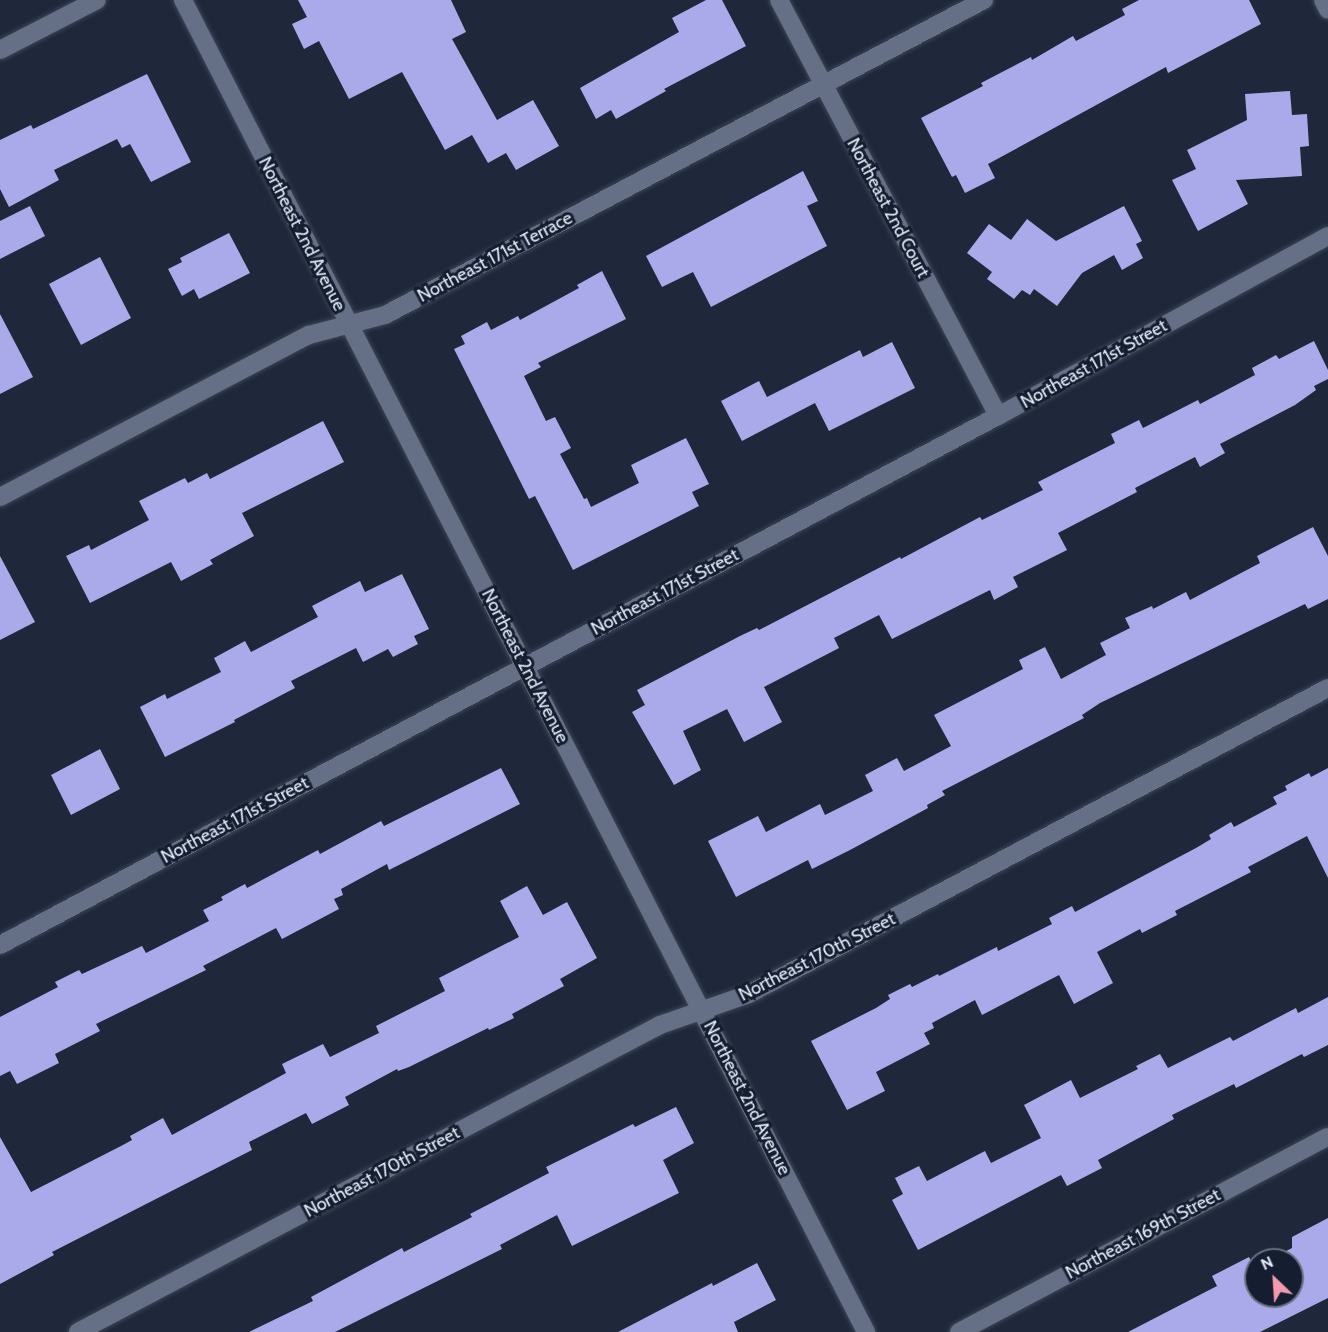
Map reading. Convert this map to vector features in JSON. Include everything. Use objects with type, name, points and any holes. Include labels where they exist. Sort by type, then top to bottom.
[{"type":"street","points":[[0,50],[97,0]]},
{"type":"street","name":"Northeast 2nd Court","points":[[779,0],[998,416]]},
{"type":"street","name":"Northeast 171st Terrace","points":[[0,497],[309,335],[385,315],[984,0]]},
{"type":"street","points":[[1323,0],[1328,10]]},
{"type":"street","name":"Northeast 2nd Avenue","points":[[188,2],[349,325],[703,1010],[866,1332]]},
{"type":"street","name":"Northeast 171st Street","points":[[0,945],[998,416],[1328,236]]},
{"type":"street","name":"Northeast 170th Street","points":[[78,1332],[660,1025],[749,994],[1328,688]]},
{"type":"street","name":"Northeast 169th Street","points":[[959,1332],[1328,1137]]},
{"type":"building","points":[[298,0],[451,0],[466,32],[452,39],[497,120],[533,100],[559,146],[516,170],[506,153],[488,163],[472,135],[445,150],[402,72],[349,99],[319,41],[304,49],[292,24],[307,17]]},
{"type":"building","points":[[706,0],[722,0],[746,46],[664,89],[666,91],[616,119],[611,110],[596,119],[580,88],[679,32],[672,18]]},
{"type":"building","points":[[1139,0],[1249,0],[1261,24],[1168,73],[1166,67],[988,164],[995,178],[965,193],[956,175],[952,177],[921,118],[983,86],[981,83],[1031,57],[1032,60],[1073,36],[1076,41],[1125,15],[1122,9]]},
{"type":"building","points":[[147,74],[191,162],[151,182],[130,144],[122,148],[117,139],[54,170],[59,180],[9,207],[0,189],[0,140],[31,125],[33,129]]},
{"type":"building","points":[[1290,91],[1292,115],[1307,114],[1309,146],[1300,147],[1302,176],[1236,180],[1248,204],[1198,231],[1172,180],[1196,169],[1187,150],[1247,120],[1245,94]]},
{"type":"building","points":[[803,171],[818,201],[807,206],[827,246],[711,307],[693,272],[662,287],[646,256]]},
{"type":"building","points":[[30,206],[45,236],[0,259],[0,221]]},
{"type":"building","points":[[1124,206],[1142,241],[1136,244],[1143,258],[1122,270],[1114,255],[1082,273],[1057,306],[1034,289],[1030,295],[1022,290],[1014,299],[987,279],[992,272],[967,253],[989,224],[1011,240],[1027,219],[1056,241]]},
{"type":"building","points":[[229,233],[250,273],[199,299],[194,289],[182,296],[168,269],[182,262],[180,258]]},
{"type":"building","points":[[100,257],[131,318],[81,345],[49,284]]},
{"type":"building","points":[[602,271],[626,319],[538,363],[541,367],[524,376],[546,421],[555,417],[571,448],[560,454],[584,499],[587,498],[591,507],[639,483],[631,465],[686,438],[709,484],[692,492],[699,506],[573,570],[535,496],[529,499],[454,349],[465,344],[461,336],[487,322],[491,330],[518,316],[520,320],[579,288],[577,285]]},
{"type":"building","points":[[0,314],[33,377],[0,394]]},
{"type":"building","points":[[1314,341],[1328,370],[1328,379],[1314,386],[1316,390],[1295,405],[1220,444],[1225,453],[1200,467],[1195,457],[1135,488],[1137,492],[1058,533],[1067,550],[1013,577],[1018,587],[994,600],[990,590],[892,639],[879,615],[834,638],[839,648],[764,687],[782,722],[744,742],[727,709],[683,731],[701,770],[674,785],[632,712],[645,705],[637,690],[740,636],[757,628],[759,630],[900,557],[901,559],[980,517],[982,520],[1043,490],[1038,482],[1115,443],[1111,434],[1139,420],[1143,428],[1198,400],[1200,404],[1255,375],[1252,368],[1276,355],[1279,359]]},
{"type":"building","points":[[892,342],[915,388],[829,431],[815,403],[742,441],[721,401],[759,381],[767,397],[860,350],[863,357]]},
{"type":"building","points":[[323,421],[344,462],[242,513],[254,536],[210,560],[213,564],[181,581],[171,562],[90,603],[66,556],[89,545],[91,550],[149,520],[139,501],[185,478],[188,483],[207,473],[210,479]]},
{"type":"building","points":[[1313,527],[1328,556],[1328,599],[1308,609],[1305,604],[1100,703],[1082,715],[1084,718],[942,791],[945,795],[927,805],[928,808],[850,850],[812,869],[808,860],[736,897],[708,841],[758,816],[766,832],[820,804],[825,815],[873,791],[865,775],[897,758],[904,771],[951,746],[934,715],[1023,669],[1019,660],[1045,647],[1061,679],[1106,655],[1100,643],[1130,628],[1125,618],[1152,606],[1153,609],[1186,592],[1190,600],[1260,563],[1257,556]]},
{"type":"building","points":[[0,556],[35,622],[0,640]]},
{"type":"building","points":[[402,574],[429,629],[414,636],[418,644],[393,657],[388,649],[363,662],[356,648],[291,681],[295,688],[234,720],[235,722],[165,757],[140,707],[165,694],[167,699],[221,672],[214,658],[245,641],[251,652],[318,617],[312,606],[360,581],[365,592]]},
{"type":"building","points":[[100,749],[120,789],[71,815],[51,775]]},
{"type":"building","points":[[501,768],[520,804],[389,870],[387,864],[341,889],[343,895],[334,899],[339,909],[282,939],[276,928],[203,966],[206,970],[96,1024],[100,1031],[55,1054],[59,1063],[17,1084],[10,1071],[0,1076],[0,1017],[58,987],[55,982],[79,970],[82,974],[142,946],[146,953],[209,921],[203,910],[223,900],[221,897],[245,884],[247,888],[318,850],[320,854],[381,821],[384,826]]},
{"type":"building","points":[[1328,768],[1328,878],[1307,836],[1248,867],[1251,872],[1175,911],[1177,915],[1142,933],[1140,929],[1097,952],[1113,983],[1074,1004],[1059,975],[982,1015],[975,1000],[932,1023],[934,1028],[924,1033],[930,1044],[876,1072],[885,1091],[847,1110],[811,1041],[876,1008],[890,999],[888,995],[910,984],[912,987],[938,974],[939,976],[997,947],[998,951],[1052,924],[1049,918],[1072,906],[1075,912],[1196,848],[1211,839],[1209,835],[1231,822],[1234,827],[1277,804],[1273,797],[1287,790],[1285,786],[1309,773],[1311,777]]},
{"type":"building","points":[[527,886],[543,915],[567,902],[597,958],[560,979],[564,986],[512,1014],[514,1018],[489,1030],[488,1028],[409,1067],[398,1071],[397,1069],[345,1097],[349,1105],[312,1124],[306,1113],[249,1142],[252,1150],[52,1252],[54,1255],[0,1284],[0,1137],[31,1192],[132,1140],[130,1136],[163,1118],[172,1135],[286,1073],[282,1064],[323,1044],[330,1057],[379,1033],[376,1026],[445,991],[439,978],[519,937],[500,901]]},
{"type":"building","points":[[1328,997],[1328,1045],[1304,1057],[1302,1054],[1236,1088],[1234,1084],[1172,1115],[1174,1119],[1098,1160],[1102,1168],[1067,1186],[1061,1175],[918,1250],[892,1200],[903,1194],[895,1178],[919,1166],[927,1181],[985,1151],[991,1163],[1041,1138],[1024,1105],[1071,1080],[1080,1098],[1138,1069],[1136,1066],[1160,1054],[1168,1068],[1230,1037],[1233,1041],[1296,1008],[1298,1013]]},
{"type":"building","points":[[676,1107],[694,1143],[663,1160],[679,1193],[572,1246],[557,1215],[500,1245],[502,1249],[335,1332],[249,1332],[313,1301],[311,1297],[402,1248],[404,1252],[472,1217],[470,1214],[549,1173],[546,1167],[633,1124],[635,1127]]},
{"type":"building","points":[[1328,1218],[1328,1298],[1260,1332],[1128,1332],[1217,1286],[1212,1276],[1244,1260],[1244,1308],[1304,1308],[1304,1248],[1292,1248],[1292,1237]]},
{"type":"building","points":[[757,1263],[776,1300],[734,1322],[738,1332],[618,1332],[712,1283],[713,1286]]}]
